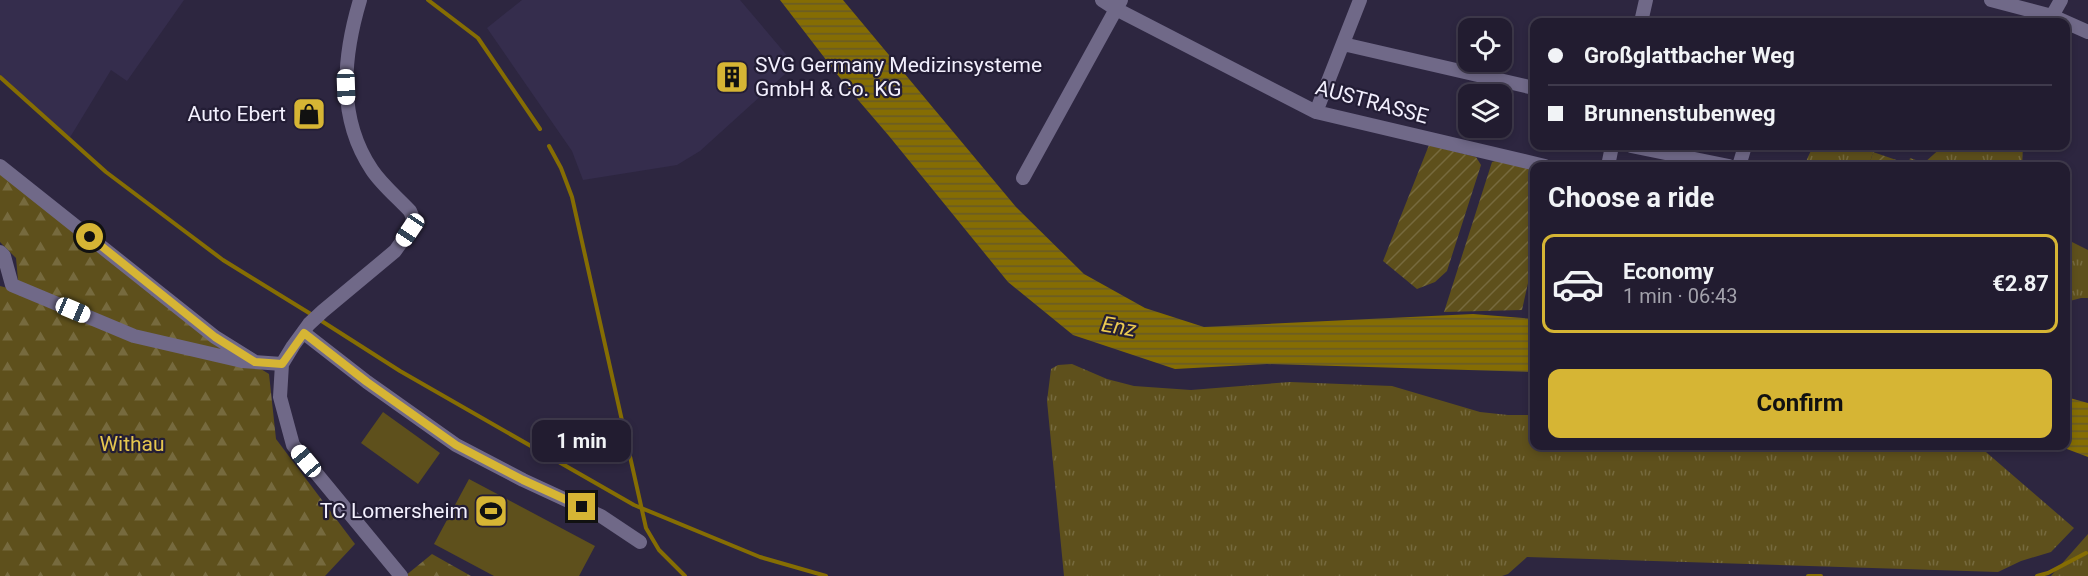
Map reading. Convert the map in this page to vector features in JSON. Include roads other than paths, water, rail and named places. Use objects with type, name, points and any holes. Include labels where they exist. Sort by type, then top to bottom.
[{"type":"street","points":[[360,0],[349,41],[345,69],[347,105],[352,128],[359,150],[374,173],[410,211],[413,218],[410,230],[395,251],[323,311],[307,328],[282,364],[280,397],[292,445],[400,576]]},
{"type":"street","name":"AUSTRASSE","points":[[1102,0],[1118,5],[1316,112],[1530,162]]},
{"type":"street","points":[[1316,112],[1360,0]]},
{"type":"street","points":[[1642,18],[1646,0]]},
{"type":"street","points":[[1991,0],[2056,18]]},
{"type":"street","points":[[2052,16],[2061,0]]},
{"type":"street","points":[[1023,178],[1118,5]]},
{"type":"street","points":[[2070,24],[2088,32]]},
{"type":"street","points":[[1343,44],[1530,87]]},
{"type":"street","points":[[1651,150],[1709,162]]},
{"type":"street","points":[[0,166],[215,337],[255,362]]},
{"type":"street","points":[[0,252],[4,256],[12,285],[134,336],[242,361],[282,364]]},
{"type":"street","points":[[307,328],[322,348],[456,445],[523,480],[601,516],[640,542]]},
{"type":"water","name":"Enz","points":[[780,0],[843,0],[1016,207],[1084,274],[1145,308],[1204,327],[1473,314],[1530,319],[1530,372],[1267,364],[1175,369],[1073,335],[1008,282],[847,87]]},
{"type":"water","points":[[2070,398],[2088,403],[2088,457],[2070,450]]},
{"type":"waterway","points":[[428,0],[478,38],[540,129]]},
{"type":"waterway","points":[[0,77],[106,172],[223,260],[314,316]]},
{"type":"waterway","points":[[549,146],[561,168],[572,197],[646,528],[659,550],[685,576]]},
{"type":"waterway","points":[[320,320],[400,371],[634,505],[760,557],[826,576]]},
{"type":"waterway","points":[[2037,576],[2048,573],[2086,553]]},
{"type":"waterway","points":[[1808,576],[1821,576]]},
{"type":"place","name":"SVG Germany Medizinsysteme GmbH & Co. KG","points":[[732,77]]},
{"type":"place","name":"Auto Ebert","points":[[309,114]]},
{"type":"place","name":"TC Lomersheim","points":[[491,511]]},
{"type":"park label","name":"Withau","points":[[132,444]]}]
